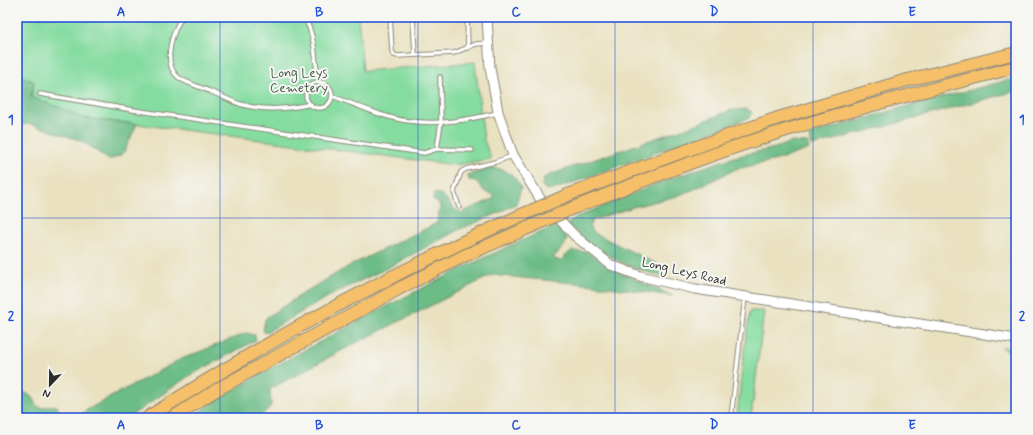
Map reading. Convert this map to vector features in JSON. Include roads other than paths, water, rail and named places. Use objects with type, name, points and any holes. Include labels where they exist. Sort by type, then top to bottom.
[{"type":"highway","points":[[147,418],[208,379],[331,308],[444,251],[568,195],[775,119],[904,81],[1016,53]]},
{"type":"highway","points":[[172,418],[216,390],[402,287],[464,256],[575,207],[675,168],[777,133],[905,95],[1016,67]]},
{"type":"street","name":"Long Leys Road","points":[[488,17],[490,68],[498,112],[513,155],[541,200],[578,239],[611,265],[640,276],[671,284],[1016,339]]},
{"type":"lane","points":[[182,17],[175,30],[169,56],[171,66],[178,77],[241,104],[260,108],[301,107],[311,104]]},
{"type":"lane","points":[[304,17],[312,32],[315,46],[318,82]]},
{"type":"lane","points":[[390,17],[392,51],[394,55],[454,53],[476,44],[489,43]]},
{"type":"lane","points":[[413,17],[415,54]]},
{"type":"lane","points":[[467,19],[468,48]]},
{"type":"lane","points":[[437,149],[441,122],[440,77]]},
{"type":"lane","points":[[318,82],[328,85],[332,96],[331,100],[325,107],[316,108],[307,99],[307,90],[313,84],[318,82]]},
{"type":"lane","points":[[40,94],[141,112],[424,153],[437,149],[472,150]]},
{"type":"lane","points":[[332,96],[387,116],[408,121],[441,122],[466,120],[498,112]]},
{"type":"lane","points":[[459,206],[454,192],[461,172],[466,168],[495,162],[513,155]]},
{"type":"lane","points":[[731,418],[745,297]]},
{"type":"park label","name":"Long Leys Cemetery","points":[[299,80]]}]
